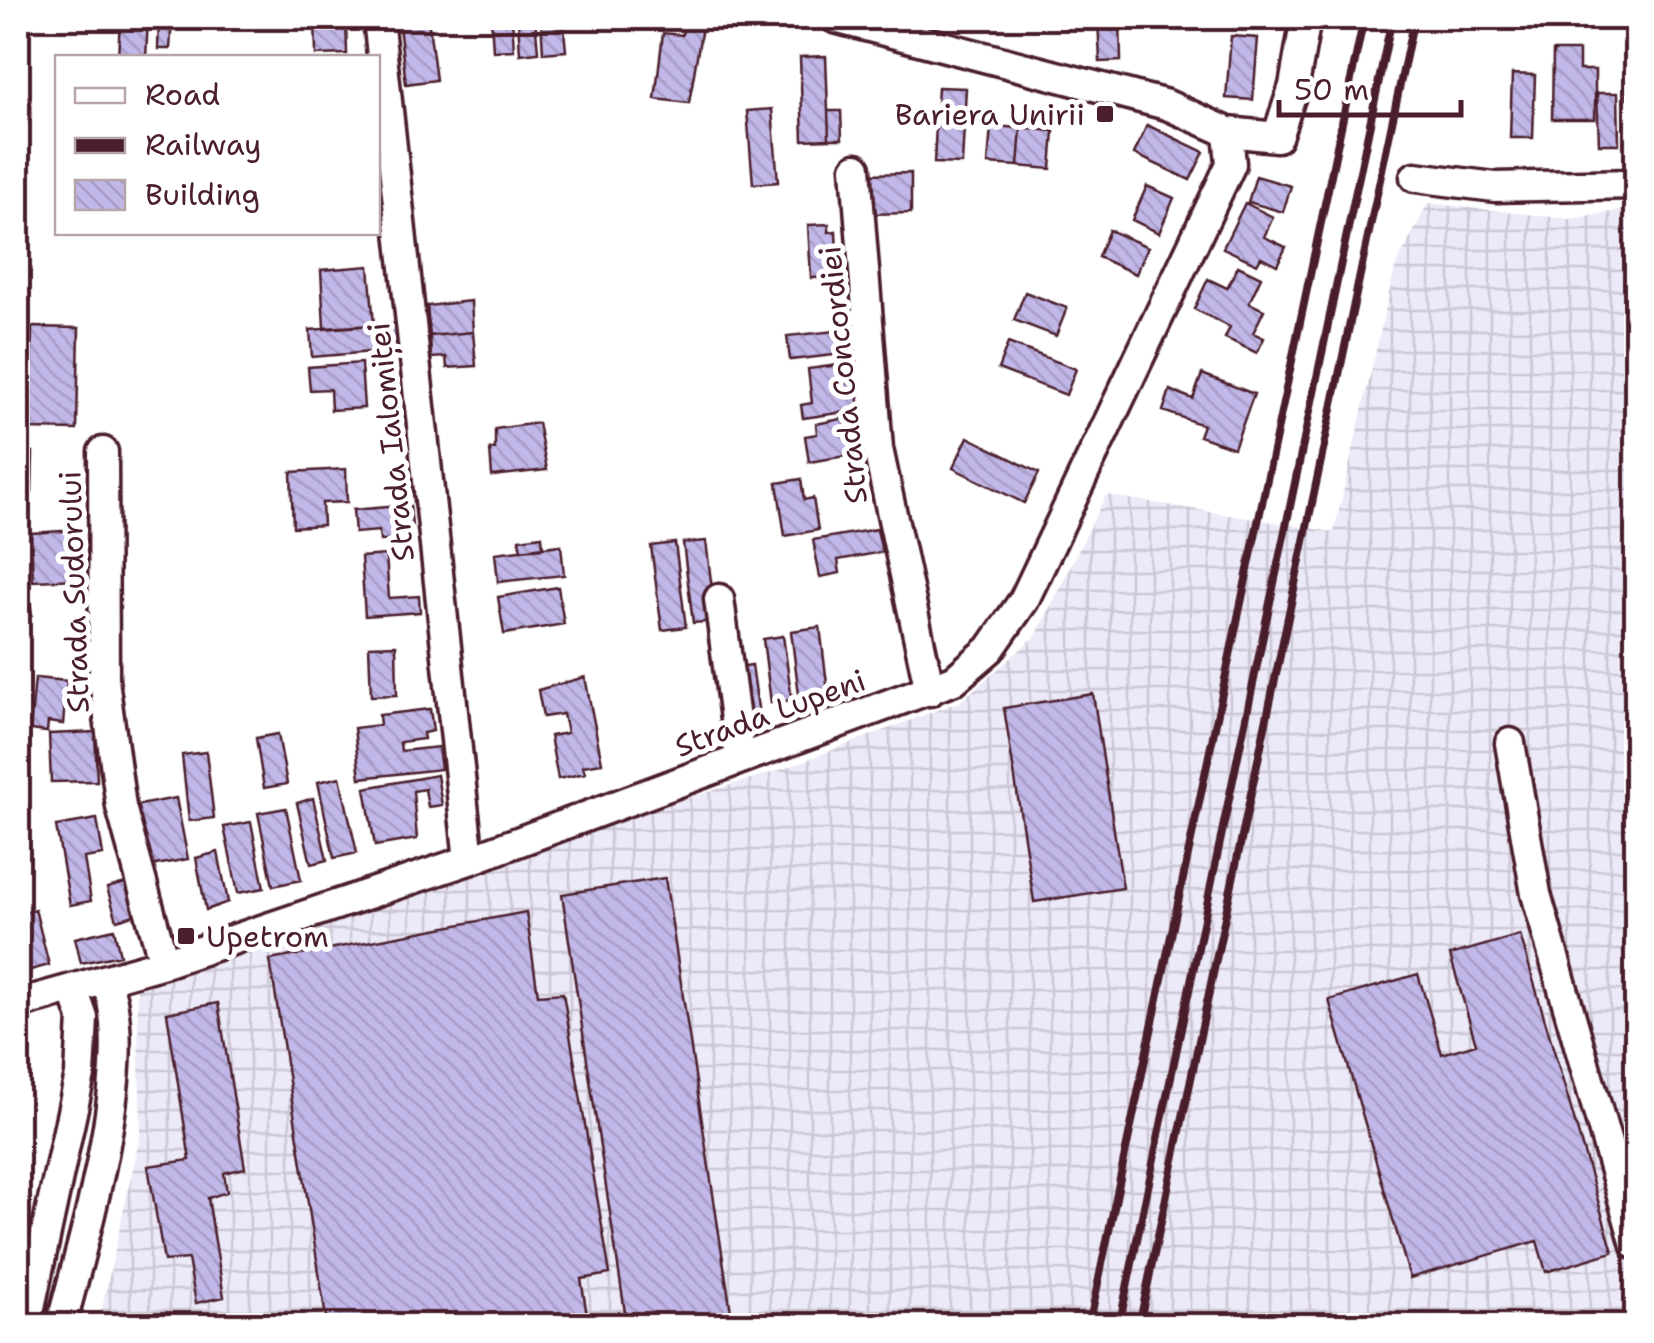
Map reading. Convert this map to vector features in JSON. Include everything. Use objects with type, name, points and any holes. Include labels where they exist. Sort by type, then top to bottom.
[{"type":"street","name":"Strada Ialomiței","points":[[378,18],[469,860]]},
{"type":"street","points":[[835,18],[874,22],[1167,105],[1228,132],[1276,137],[1294,86],[1306,18]]},
{"type":"street","name":"Strada Lupeni","points":[[18,1004],[164,963],[469,860],[740,756],[954,680],[990,649],[1024,600],[1231,164],[1228,132]]},
{"type":"street","name":"Strada Concordiei","points":[[856,168],[878,450],[930,691]]},
{"type":"street","points":[[1415,177],[1495,187],[1636,184]]},
{"type":"street","name":"Strada Sudorului","points":[[103,452],[104,680],[120,807],[164,963]]},
{"type":"street","points":[[719,599],[740,756]]},
{"type":"street","points":[[1510,743],[1536,894],[1636,1244]]},
{"type":"street","points":[[60,1326],[94,1184],[115,1058],[117,1017],[106,980]]},
{"type":"street","points":[[26,1326],[80,1076],[83,1018],[73,989]]},
{"type":"shaded area","points":[[1428,203],[1570,219],[1636,208],[1636,1325],[98,1326],[141,1132],[137,989],[558,838],[780,770],[961,701],[1036,636],[1106,495],[1334,532],[1395,268]]},
{"type":"building","points":[[120,18],[148,18],[146,55],[118,55]]},
{"type":"building","points":[[159,18],[172,18],[170,49],[158,49]]},
{"type":"building","points":[[179,18],[204,18],[203,25],[179,24]]},
{"type":"building","points":[[315,18],[346,18],[347,54],[316,55]]},
{"type":"building","points":[[398,18],[428,18],[436,80],[406,84]]},
{"type":"building","points":[[491,18],[512,18],[514,50],[493,51]]},
{"type":"building","points":[[518,18],[535,18],[538,52],[520,54]]},
{"type":"building","points":[[541,18],[563,18],[566,51],[543,53]]},
{"type":"building","points":[[1065,18],[1093,18],[1093,28],[1065,28]]},
{"type":"building","points":[[1098,18],[1120,18],[1121,61],[1100,62]]},
{"type":"building","points":[[684,19],[703,21],[689,103],[655,99],[663,33],[682,35]]},
{"type":"building","points":[[1624,30],[1636,30],[1636,98],[1627,98]]},
{"type":"building","points":[[1231,36],[1258,38],[1253,100],[1226,98]]},
{"type":"building","points":[[1553,51],[1579,51],[1579,70],[1595,70],[1595,119],[1552,119]]},
{"type":"building","points":[[826,56],[829,139],[803,140],[800,57]]},
{"type":"building","points":[[1512,74],[1535,75],[1533,138],[1510,138]]},
{"type":"building","points":[[938,87],[966,88],[962,164],[934,163]]},
{"type":"building","points":[[1597,93],[1618,93],[1619,144],[1599,144]]},
{"type":"building","points":[[772,109],[778,182],[753,184],[747,111]]},
{"type":"building","points":[[828,111],[841,111],[842,139],[829,139]]},
{"type":"building","points":[[1147,125],[1204,152],[1190,180],[1134,154]]},
{"type":"building","points":[[991,126],[1021,128],[1018,166],[988,164]]},
{"type":"building","points":[[1021,128],[1054,131],[1051,169],[1018,166]]},
{"type":"building","points":[[911,173],[911,213],[866,214],[865,174]]},
{"type":"building","points":[[1256,176],[1291,186],[1283,212],[1248,202]]},
{"type":"building","points":[[1147,186],[1174,198],[1159,233],[1132,220]]},
{"type":"building","points":[[1245,203],[1273,217],[1264,237],[1286,247],[1277,265],[1261,257],[1257,264],[1223,248]]},
{"type":"building","points":[[829,224],[829,232],[836,231],[837,259],[847,259],[848,277],[811,278],[808,225]]},
{"type":"building","points":[[1109,230],[1148,247],[1136,274],[1098,257]]},
{"type":"building","points":[[369,266],[374,325],[324,328],[321,270]]},
{"type":"building","points":[[1238,266],[1261,277],[1249,303],[1264,310],[1253,333],[1264,338],[1257,353],[1225,338],[1230,327],[1194,309],[1208,279],[1227,288]]},
{"type":"building","points":[[1025,292],[1067,308],[1056,336],[1014,320]]},
{"type":"building","points":[[471,301],[473,332],[430,336],[427,306]]},
{"type":"building","points":[[402,323],[403,343],[383,344],[383,351],[312,357],[310,330]]},
{"type":"building","points":[[32,327],[79,328],[77,430],[30,429]]},
{"type":"building","points":[[855,329],[857,344],[842,345],[843,354],[790,360],[787,336]]},
{"type":"building","points":[[473,332],[476,366],[447,368],[446,357],[431,358],[430,336]]},
{"type":"building","points":[[1008,343],[1076,369],[1066,395],[998,369]]},
{"type":"building","points":[[361,363],[364,408],[331,410],[330,389],[310,390],[308,367]]},
{"type":"building","points":[[839,365],[842,384],[857,382],[860,410],[803,418],[801,405],[812,403],[808,369]]},
{"type":"building","points":[[1202,374],[1254,394],[1234,448],[1199,436],[1203,425],[1163,411],[1170,390],[1193,399]]},
{"type":"building","points":[[846,418],[852,455],[809,462],[805,436],[817,434],[816,424]]},
{"type":"building","points":[[538,423],[547,470],[492,476],[490,449],[495,449],[495,429]]},
{"type":"building","points":[[968,437],[1039,473],[1024,503],[953,468]]},
{"type":"building","points":[[18,451],[33,452],[32,492],[18,492]]},
{"type":"building","points":[[346,469],[347,502],[322,503],[323,525],[293,527],[291,472]]},
{"type":"building","points":[[801,479],[804,500],[813,498],[818,530],[785,536],[777,483]]},
{"type":"building","points":[[18,502],[28,502],[28,527],[18,527]]},
{"type":"building","points":[[410,505],[412,526],[398,527],[399,540],[380,541],[379,531],[355,533],[353,510]]},
{"type":"building","points":[[877,529],[882,552],[838,560],[840,573],[820,577],[813,540]]},
{"type":"building","points":[[77,530],[79,579],[33,581],[31,533]]},
{"type":"building","points":[[542,536],[543,548],[521,550],[519,539]]},
{"type":"building","points":[[706,541],[716,621],[693,623],[683,543]]},
{"type":"building","points":[[675,543],[686,627],[662,630],[651,546]]},
{"type":"building","points":[[561,545],[564,575],[498,582],[495,553]]},
{"type":"building","points":[[24,550],[32,615],[18,616],[18,551]]},
{"type":"building","points":[[386,555],[389,598],[419,596],[420,612],[365,616],[361,557]]},
{"type":"building","points":[[558,587],[564,624],[504,634],[498,597]]},
{"type":"building","points":[[820,627],[828,692],[799,695],[791,631]]},
{"type":"building","points":[[783,636],[792,700],[771,703],[763,639]]},
{"type":"building","points":[[396,645],[397,695],[371,696],[369,646]]},
{"type":"building","points":[[752,665],[759,715],[738,718],[731,668]]},
{"type":"building","points":[[585,677],[602,763],[583,766],[585,773],[558,779],[550,736],[567,733],[563,714],[543,717],[538,690]]},
{"type":"building","points":[[35,678],[67,681],[63,724],[48,722],[47,732],[30,730]]},
{"type":"building","points":[[1093,694],[1123,888],[1034,902],[1004,708]]},
{"type":"building","points":[[430,709],[433,731],[423,733],[424,739],[400,742],[401,751],[438,747],[441,769],[360,778],[354,728],[380,725],[379,715]]},
{"type":"building","points":[[95,732],[97,781],[51,782],[49,734]]},
{"type":"building","points":[[278,734],[287,784],[264,788],[256,738]]},
{"type":"building","points":[[206,752],[214,818],[189,821],[182,755]]},
{"type":"building","points":[[437,775],[442,805],[428,807],[425,789],[413,791],[417,839],[375,846],[365,788]]},
{"type":"building","points":[[340,777],[357,853],[334,858],[318,782]]},
{"type":"building","points":[[176,798],[188,859],[145,867],[134,806]]},
{"type":"building","points":[[313,798],[327,860],[311,864],[297,803]]},
{"type":"building","points":[[286,808],[301,880],[273,886],[258,813]]},
{"type":"building","points":[[97,819],[103,855],[84,858],[91,901],[70,905],[56,826]]},
{"type":"building","points":[[251,822],[264,888],[238,893],[224,827]]},
{"type":"building","points":[[218,852],[228,902],[206,910],[196,858]]},
{"type":"building","points":[[665,878],[731,1312],[627,1326],[562,894]]},
{"type":"building","points":[[129,882],[138,914],[117,920],[107,888]]},
{"type":"building","points":[[35,909],[49,965],[27,971],[18,914]]},
{"type":"building","points":[[526,912],[538,995],[563,993],[610,1274],[581,1279],[587,1315],[524,1326],[315,1326],[327,1324],[270,960]]},
{"type":"building","points":[[114,929],[120,955],[81,963],[75,938]]},
{"type":"building","points":[[1520,935],[1613,1252],[1546,1272],[1537,1241],[1410,1278],[1329,1000],[1418,974],[1442,1054],[1476,1044],[1450,955]]},
{"type":"building","points":[[218,1003],[245,1168],[224,1173],[227,1192],[208,1198],[224,1297],[196,1303],[188,1259],[164,1261],[148,1166],[190,1160],[167,1013]]},
{"type":"railway","points":[[1089,1326],[1364,18]]},
{"type":"railway","points":[[1119,1326],[1392,18]]},
{"type":"railway","points":[[1139,1326],[1414,18]]},
{"type":"place","name":"Bariera Unirii","points":[[1105,114]]},
{"type":"place","name":"Upetrom","points":[[186,936]]}]
